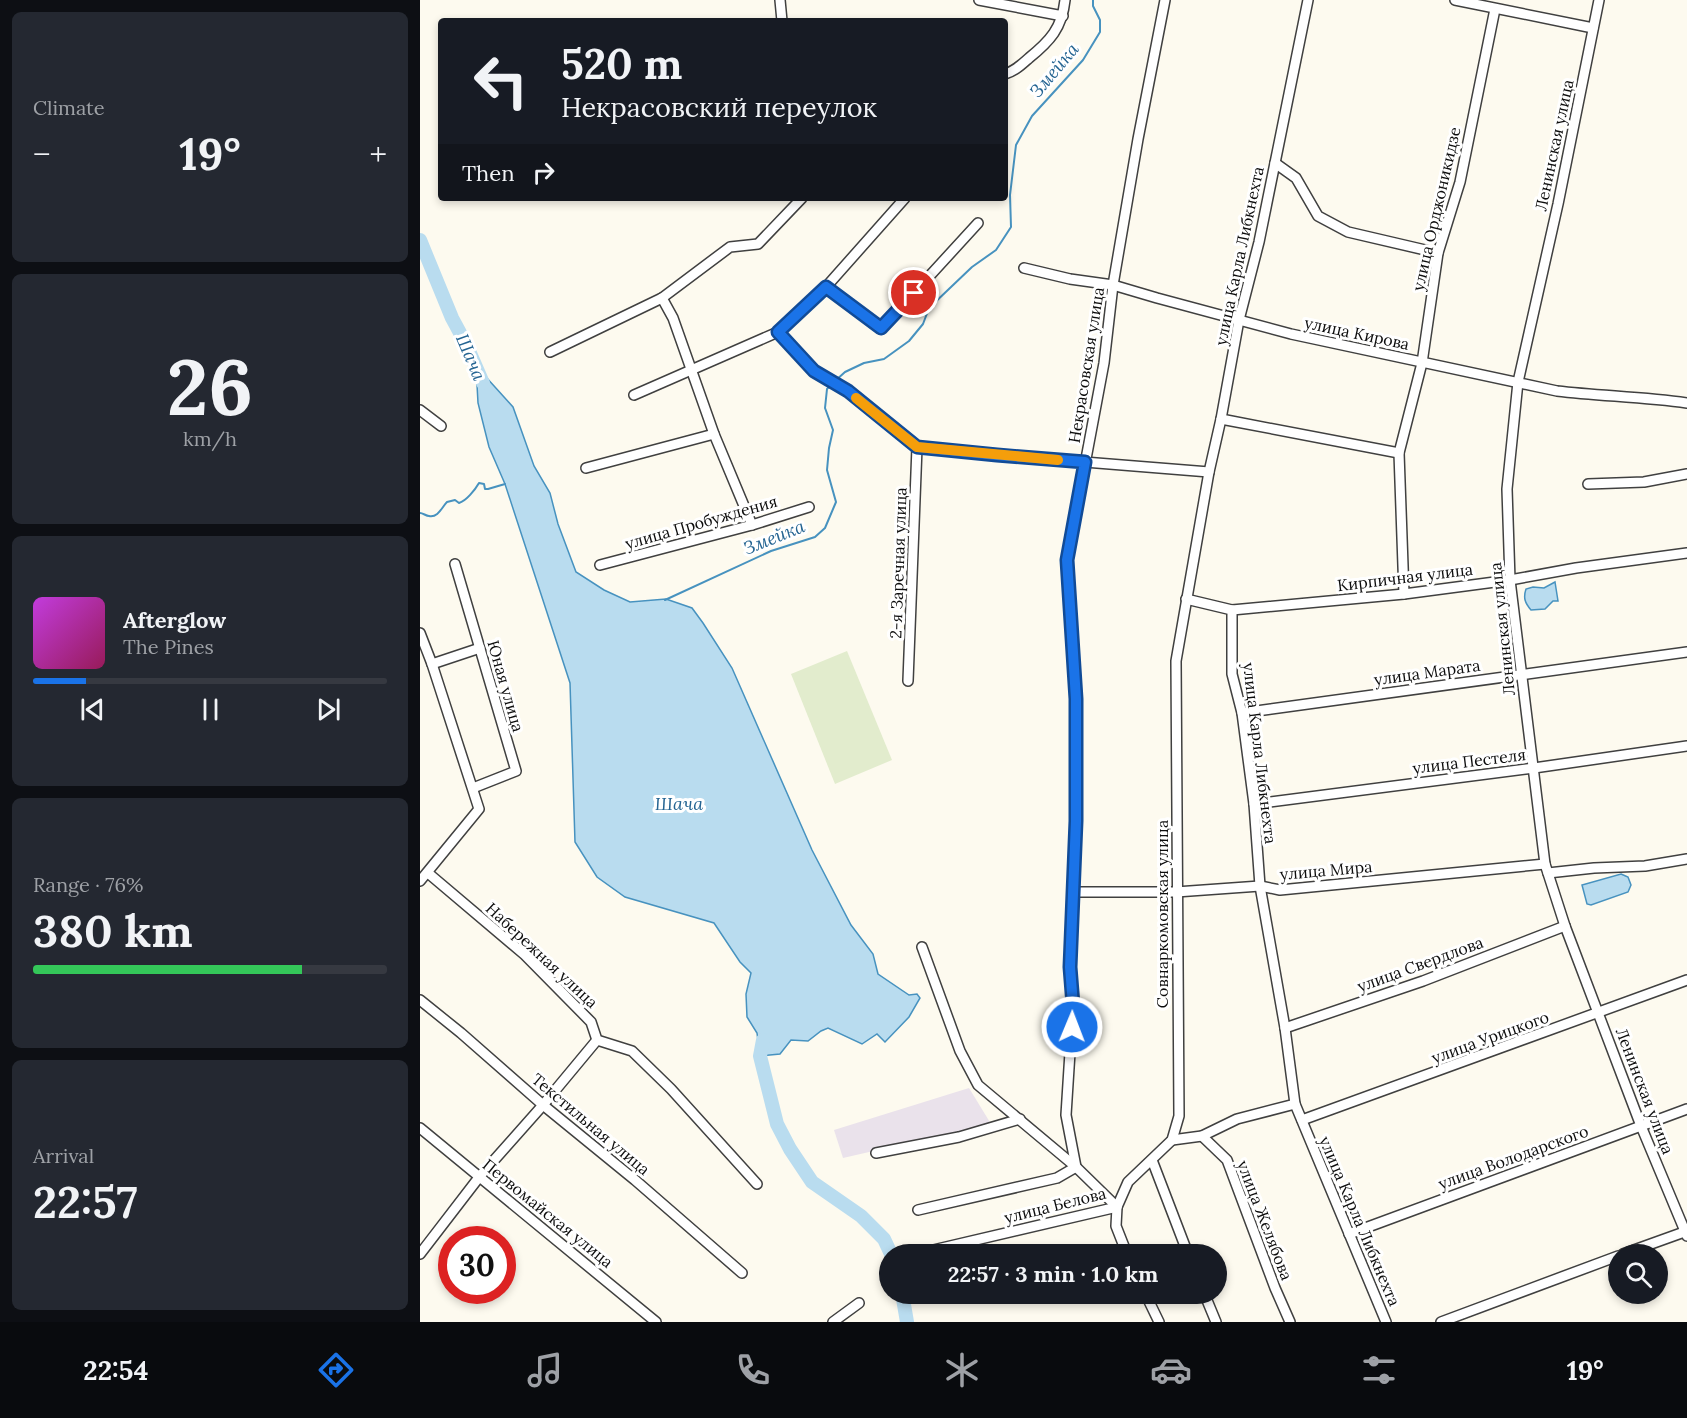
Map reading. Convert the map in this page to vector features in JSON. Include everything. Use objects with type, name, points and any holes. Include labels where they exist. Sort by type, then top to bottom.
[{"type":"street","points":[[780,0],[782,18]]},
{"type":"street","points":[[978,0],[1063,16]]},
{"type":"street","points":[[1008,73],[1013,72],[1048,42],[1063,16],[1065,0]]},
{"type":"street","name":"Некрасовская улица","points":[[1076,1167],[1066,1115],[1073,1005],[1070,967],[1076,821],[1076,699],[1067,560],[1104,363],[1113,285],[1138,139],[1165,0]]},
{"type":"street","name":"улица Карла Либкнехта","points":[[1186,598],[1239,320],[1259,242],[1308,0]]},
{"type":"street","points":[[1455,0],[1593,28]]},
{"type":"street","name":"Ленинская улица","points":[[1599,0],[1558,204],[1518,382],[1507,489],[1510,580],[1546,868],[1565,926],[1641,1126],[1686,1232]]},
{"type":"street","name":"улица Орджоникидзе","points":[[1404,594],[1399,453],[1422,363],[1438,253],[1460,182],[1496,9]]},
{"type":"street","points":[[1275,163],[1296,178],[1318,216],[1348,232],[1438,253]]},
{"type":"street","points":[[550,352],[662,298],[730,247],[758,244],[799,201]]},
{"type":"street","points":[[634,394],[778,332],[826,287],[902,201]]},
{"type":"street","points":[[826,287],[881,328],[978,223]]},
{"type":"street","name":"улица Кирова","points":[[1024,268],[1070,279],[1113,285],[1292,334],[1557,391],[1644,397],[1687,403]]},
{"type":"street","points":[[662,298],[673,318],[714,434],[752,525]]},
{"type":"street","points":[[778,332],[819,374],[848,391],[917,447],[1209,472]]},
{"type":"street","points":[[420,410],[441,426]]},
{"type":"street","points":[[1221,419],[1399,453]]},
{"type":"street","points":[[586,468],[714,434]]},
{"type":"street","name":"2-я Заречная улица","points":[[908,681],[917,447]]},
{"type":"street","points":[[1588,484],[1644,482],[1687,474]]},
{"type":"street","name":"улица Пробуждения","points":[[600,565],[752,525],[809,507]]},
{"type":"street","name":"Кирпичная улица","points":[[1232,610],[1404,594],[1687,553]]},
{"type":"street","name":"Юная улица","points":[[455,564],[516,771],[473,788]]},
{"type":"street","points":[[1186,598],[1232,610]]},
{"type":"street","name":"Совнаркомовская улица","points":[[1172,1140],[1179,1116],[1176,661],[1186,598]]},
{"type":"street","name":"улица Карла Либкнехта","points":[[1232,610],[1232,674],[1242,713],[1254,804],[1260,886],[1285,1028],[1295,1104],[1386,1322]]},
{"type":"street","points":[[420,633],[479,809],[420,881]]},
{"type":"street","points":[[432,664],[480,648]]},
{"type":"street","name":"улица Марата","points":[[1242,713],[1687,652]]},
{"type":"street","name":"улица Пестеля","points":[[1254,804],[1687,746]]},
{"type":"street","name":"улица Мира","points":[[1074,892],[1176,892],[1260,886],[1280,890],[1546,868],[1646,866],[1687,859]]},
{"type":"street","name":"Набережная улица","points":[[428,873],[525,955],[591,1022],[597,1040]]},
{"type":"street","name":"улица Свердлова","points":[[1285,1028],[1422,981],[1565,926]]},
{"type":"street","name":"улица Белова","points":[[922,947],[960,1051],[978,1084],[1076,1167],[1117,1207]]},
{"type":"street","name":"улица Урицкого","points":[[1302,1120],[1687,980]]},
{"type":"street","name":"Текстильная улица","points":[[420,1000],[742,1273]]},
{"type":"street","points":[[420,1254],[480,1176],[597,1040],[632,1051],[671,1089],[757,1184]]},
{"type":"street","points":[[1123,1244],[1116,1226],[1117,1207],[1128,1182],[1172,1140],[1202,1136],[1237,1119],[1295,1104]]},
{"type":"street","name":"улица Володарского","points":[[1349,1234],[1687,1109]]},
{"type":"street","points":[[876,1153],[959,1137],[1020,1119]]},
{"type":"street","name":"Первомайская улица","points":[[420,1128],[656,1322]]},
{"type":"street","name":"улица Желябова","points":[[1202,1136],[1227,1160],[1290,1322]]},
{"type":"street","points":[[1152,1160],[1184,1244]]},
{"type":"street","points":[[918,1210],[1057,1178],[1076,1167]]},
{"type":"street","name":"улица Белова","points":[[958,1244],[1117,1207]]},
{"type":"street","points":[[1652,1244],[1686,1232]]},
{"type":"street","points":[[1441,1322],[1608,1260]]},
{"type":"street","points":[[833,1322],[858,1303]]},
{"type":"street","points":[[1150,1304],[1159,1322]]},
{"type":"street","points":[[1209,1304],[1216,1322]]},
{"type":"shaded area","points":[[969,1088],[991,1124],[843,1158],[834,1130]]},
{"type":"green space","points":[[847,651],[892,760],[835,784],[791,674]]},
{"type":"water","name":"Шача","points":[[476,366],[513,407],[534,466],[550,493],[558,524],[576,572],[604,590],[630,602],[666,599],[692,608],[732,668],[812,850],[851,925],[873,954],[878,974],[909,995],[917,994],[920,998],[909,1017],[885,1042],[877,1034],[862,1044],[828,1028],[808,1041],[791,1040],[780,1054],[760,1056],[757,1033],[747,1017],[746,994],[751,973],[740,962],[714,923],[625,897],[597,877],[575,842],[570,683],[505,484],[489,447],[478,403]]},
{"type":"water","points":[[1555,582],[1558,601],[1553,601],[1545,609],[1531,610],[1525,600],[1526,589],[1544,588]]},
{"type":"water","points":[[1621,874],[1628,877],[1631,885],[1628,892],[1591,905],[1587,904],[1582,885]]},
{"type":"waterway","name":"Змейка","points":[[835,381],[845,372],[864,363],[884,359],[909,341],[923,324],[929,308],[972,267],[996,250],[1011,227],[1010,195],[1016,145],[1032,116],[1083,60],[1100,32],[1100,20],[1093,6],[1093,0]]},
{"type":"waterway","name":"Шача","points":[[420,240],[452,318],[483,383]]},
{"type":"waterway","name":"Змейка","points":[[665,600],[771,551],[815,537],[825,528],[836,502],[827,470],[833,430],[825,408],[827,389],[831,385]]},
{"type":"waterway","points":[[420,513],[432,516],[437,514],[447,502],[455,500],[462,502],[479,483],[484,484],[485,489],[505,484]]},
{"type":"waterway","name":"Шача","points":[[763,1040],[760,1056],[777,1124],[790,1149],[812,1182],[861,1216],[886,1244]]},
{"type":"waterway","name":"Шача","points":[[904,1304],[907,1322]]},
{"type":"slow traffic","points":[[856,398],[917,447],[1058,460]]},
{"type":"route","points":[[914,293],[881,328],[826,287],[778,332],[814,371],[848,391],[917,447],[1085,462],[1067,560],[1076,699],[1076,821],[1070,967],[1072,1027]]}]
